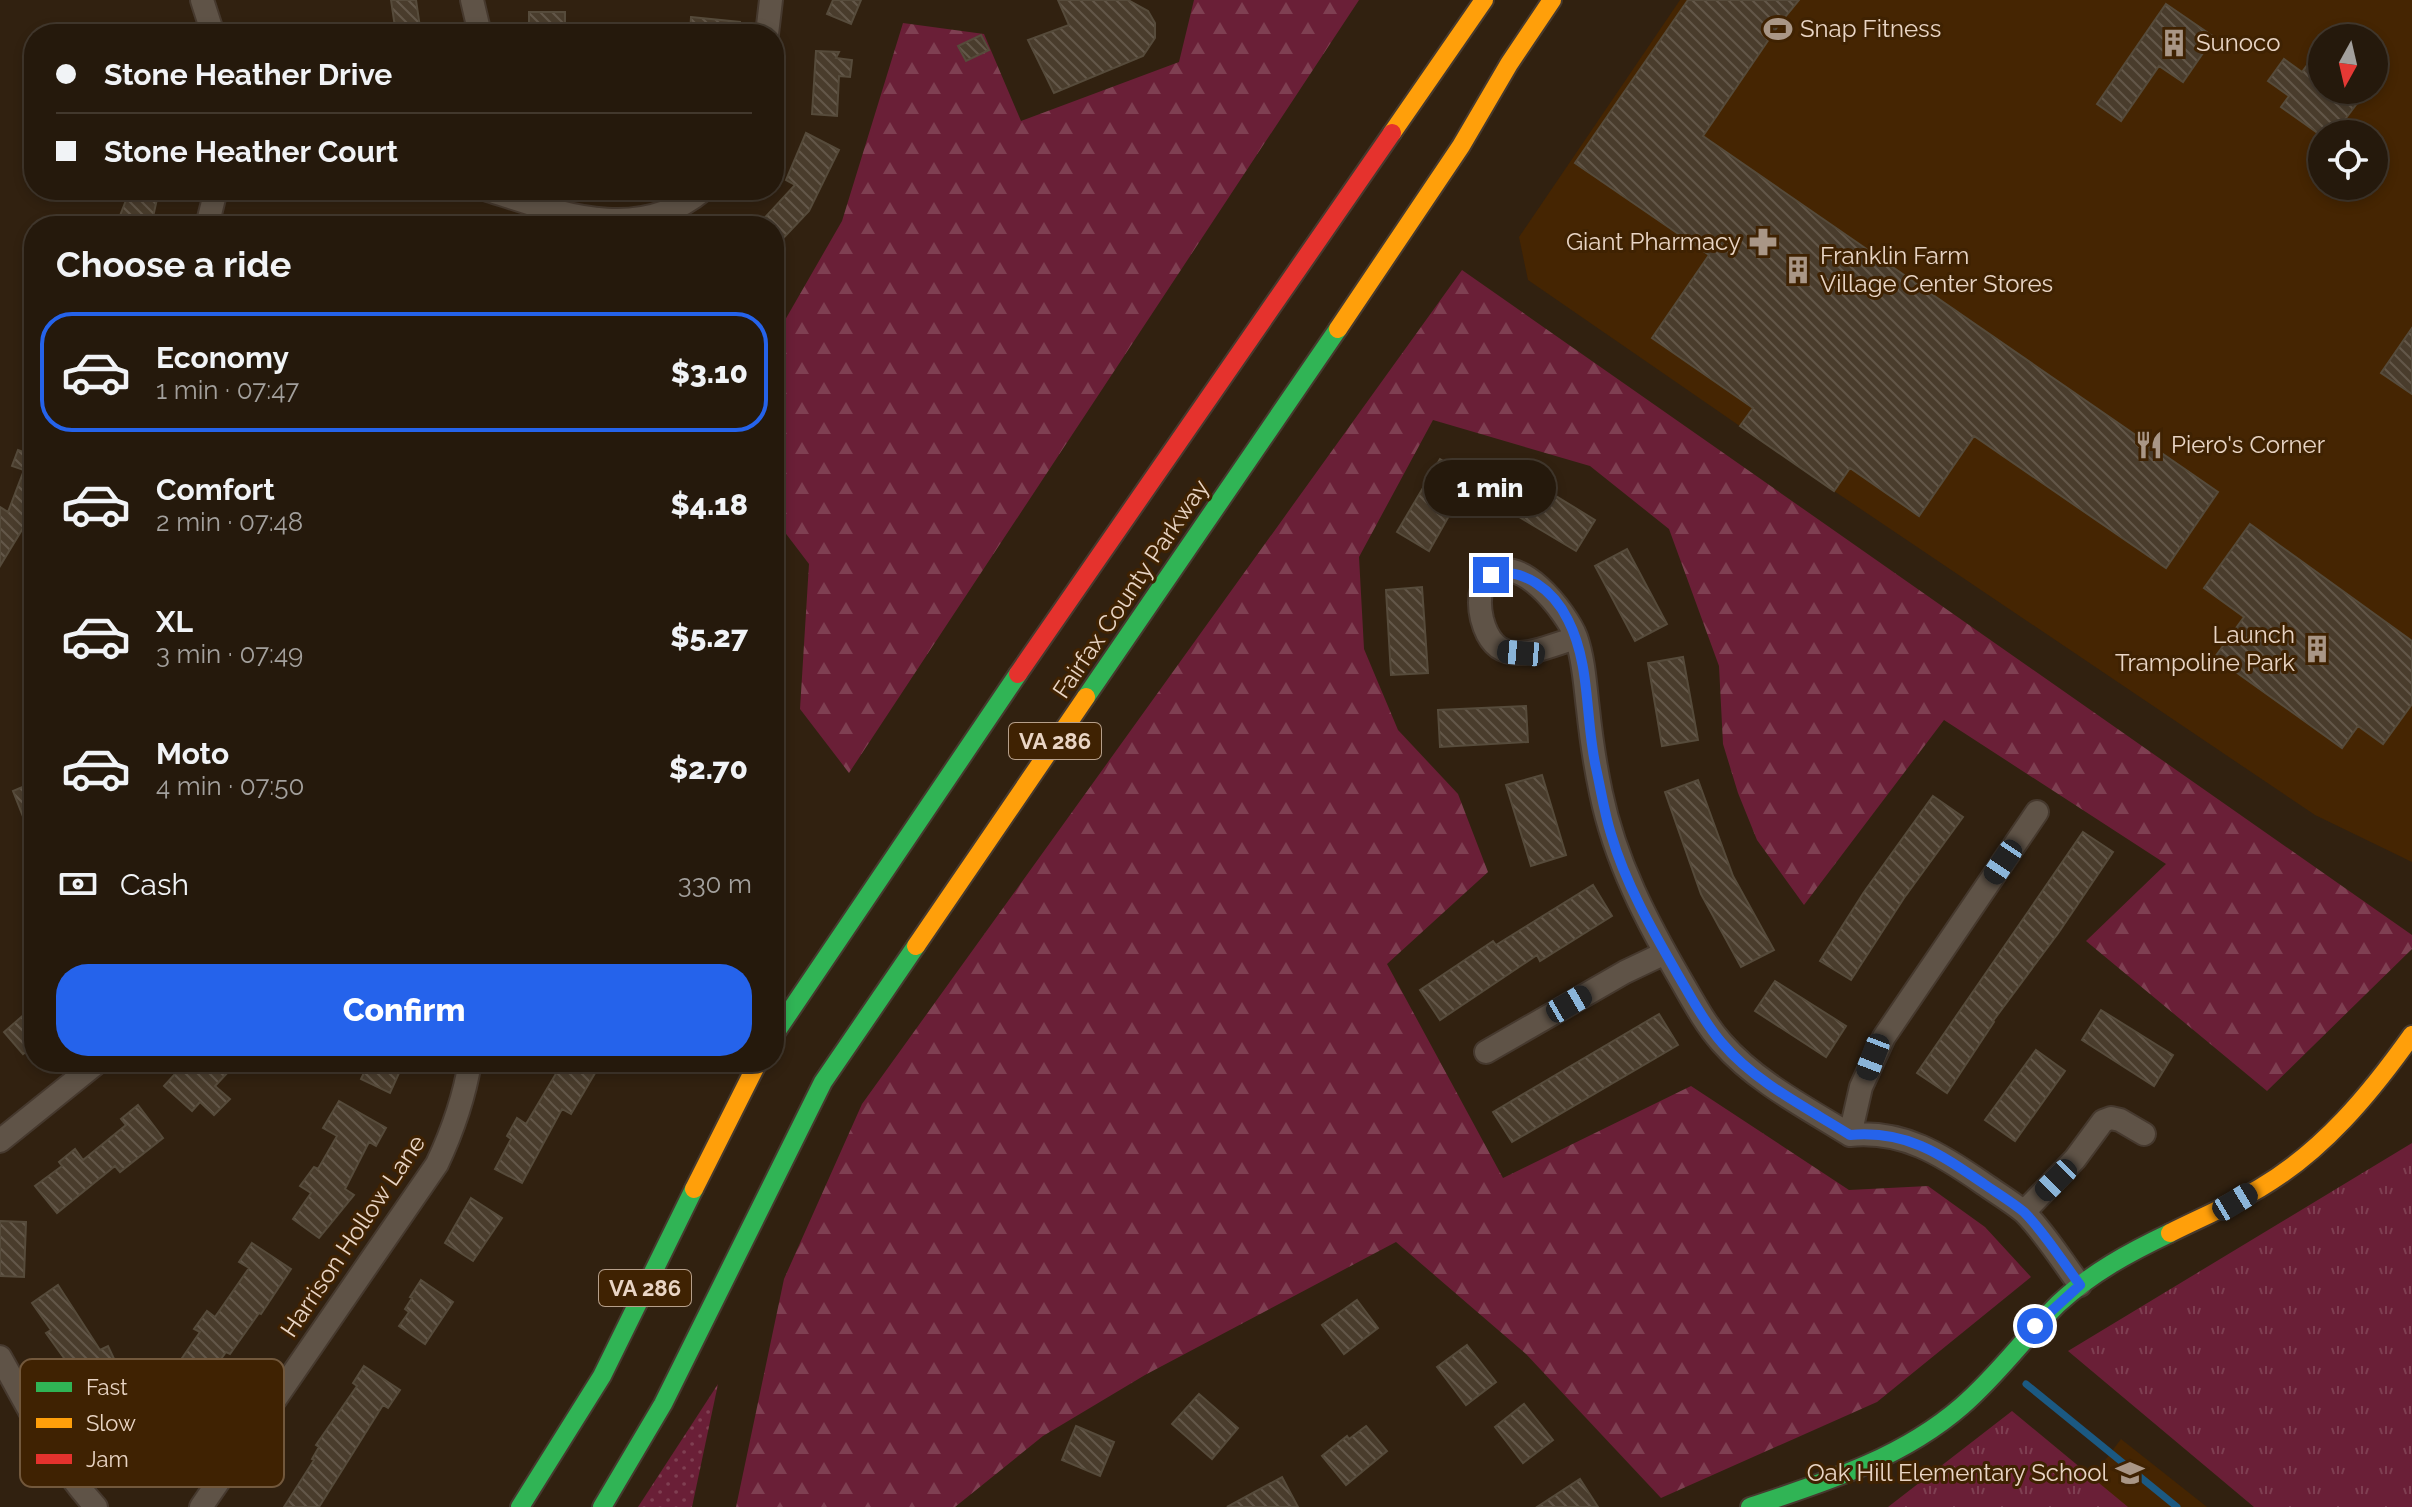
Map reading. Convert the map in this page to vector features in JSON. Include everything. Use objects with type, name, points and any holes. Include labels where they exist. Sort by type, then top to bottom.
[{"type":"main road","name":"Fairfax County Parkway","points":[[784,1020],[915,823],[1484,0]]},
{"type":"main road","name":"Fairfax County Parkway","points":[[602,1507],[673,1386],[791,1141],[823,1082],[1461,146],[1509,64],[1552,0]]},
{"type":"main road","points":[[1750,1507],[1857,1472],[1925,1435],[1984,1385],[2035,1326],[2080,1285],[2134,1249],[2235,1202],[2277,1177],[2315,1148],[2355,1111],[2412,1035]]},
{"type":"main road","name":"VA 286","points":[[520,1507],[574,1426],[613,1356],[753,1072]]},
{"type":"street","points":[[202,0],[210,24]]},
{"type":"street","points":[[472,0],[478,24]]},
{"type":"street","points":[[768,24],[771,0]]},
{"type":"street","points":[[519,200],[569,216]]},
{"type":"street","points":[[647,216],[687,200]]},
{"type":"street","points":[[1576,638],[1521,653],[1504,652],[1493,646],[1480,610],[1484,583],[1491,575],[1504,571],[1520,574],[1535,582],[1562,610],[1576,638],[1582,660],[1593,755],[1620,861],[1665,953],[1722,1043],[1745,1066],[1850,1135],[1893,1136],[1920,1144],[1950,1160],[2024,1212],[2080,1285]]},
{"type":"street","points":[[1850,1135],[1861,1087],[1884,1037],[2037,812]]},
{"type":"street","points":[[1486,1052],[1625,972],[1665,953]]},
{"type":"street","points":[[0,1141],[86,1072]]},
{"type":"street","name":"Harrison Hollow Lane","points":[[284,1386],[437,1164],[454,1127],[469,1072]]},
{"type":"street","points":[[2024,1212],[2075,1159],[2103,1121],[2111,1118],[2120,1120],[2144,1134]]},
{"type":"street","points":[[0,1357],[20,1394]]},
{"type":"street","points":[[80,1487],[96,1507]]},
{"type":"street","name":"Harrison Hollow Lane","points":[[201,1507],[215,1487]]},
{"type":"shaded area","points":[[1680,0],[2412,0],[2412,862],[2315,815],[1834,491],[1528,280],[1519,237]]},
{"type":"shaded area","name":"Oak Hill Elementary School","points":[[2121,1439],[2207,1507],[2070,1507]]},
{"type":"green space","points":[[1194,0],[1359,0],[849,773],[800,709],[809,564],[784,531],[784,322],[842,221],[903,23],[984,34],[1021,121],[1179,62]]},
{"type":"green space","points":[[1462,270],[2412,935],[2412,949],[2267,1091],[2086,941],[2166,864],[1944,720],[1804,905],[1757,840],[1738,793],[1723,744],[1719,666],[1669,529],[1590,466],[1433,420],[1359,557],[1364,649],[1398,730],[1458,794],[1488,872],[1387,964],[1503,1178],[1691,1086],[1849,1190],[1928,1186],[1985,1227],[2031,1277],[1877,1402],[1661,1498],[1526,1354],[1396,1242],[1145,1375],[1043,1436],[955,1507],[736,1507],[784,1279],[862,1104]]},
{"type":"green space","points":[[2412,1143],[2412,1507],[2254,1507],[2068,1351]]},
{"type":"green space","points":[[718,1384],[692,1507],[638,1507]]},
{"type":"green space","points":[[2012,1411],[2128,1507],[1888,1507]]},
{"type":"building","points":[[391,0],[416,0],[420,24],[395,24]]},
{"type":"building","points":[[833,0],[861,0],[851,24],[827,14]]},
{"type":"building","points":[[1058,0],[1128,0],[1148,11],[1155,23],[1155,38],[1143,56],[1054,93],[1028,40],[1069,25]]},
{"type":"building","name":"Franklin Farm Village Center Stores","points":[[1688,0],[1799,0],[1703,136],[2218,492],[2166,568],[1974,436],[1919,516],[1850,468],[1834,491],[1740,426],[1753,408],[1652,338],[1709,255],[1575,163]]},
{"type":"building","name":"Sunoco","points":[[2166,4],[2214,37],[2183,82],[2159,66],[2121,121],[2097,104]]},
{"type":"building","points":[[529,12],[565,12],[565,24],[529,24]]},
{"type":"building","points":[[691,17],[740,22],[740,24],[691,24]]},
{"type":"building","points":[[981,35],[989,50],[966,61],[958,46]]},
{"type":"building","points":[[816,51],[839,52],[836,58],[852,60],[850,77],[839,76],[837,116],[812,114]]},
{"type":"building","points":[[2284,59],[2302,72],[2308,64],[2308,104],[2356,104],[2344,120],[2308,120],[2308,126],[2281,107],[2289,96],[2268,81]]},
{"type":"building","points":[[806,133],[839,150],[809,211],[784,237],[784,216],[766,216],[795,185],[786,180]]},
{"type":"building","points":[[126,200],[157,200],[153,216],[120,216]]},
{"type":"building","points":[[2412,328],[2412,394],[2381,373]]},
{"type":"building","points":[[18,450],[24,452],[24,470],[12,466]]},
{"type":"building","points":[[1440,459],[1471,477],[1429,551],[1397,532]]},
{"type":"building","points":[[24,470],[24,526],[0,566],[0,507],[8,512]]},
{"type":"building","points":[[1520,474],[1595,520],[1576,551],[1501,506]]},
{"type":"building","name":"Launch Trampoline Park","points":[[2250,524],[2412,641],[2412,704],[2383,744],[2358,726],[2342,748],[2215,657],[2244,617],[2204,588]]},
{"type":"building","points":[[1627,549],[1667,624],[1635,641],[1595,566]]},
{"type":"building","points":[[1422,587],[1428,673],[1391,675],[1386,590]]},
{"type":"building","points":[[1683,657],[1698,740],[1662,746],[1648,663]]},
{"type":"building","points":[[1526,706],[1528,742],[1440,747],[1438,710]]},
{"type":"building","points":[[1542,775],[1566,855],[1531,866],[1506,785]]},
{"type":"building","points":[[1698,780],[1733,876],[1774,950],[1741,967],[1701,894],[1665,792]]},
{"type":"building","points":[[24,786],[24,819],[13,791]]},
{"type":"building","points":[[1933,796],[1963,817],[1904,898],[1851,980],[1820,961],[1864,892]]},
{"type":"building","points":[[2083,832],[2113,852],[1993,1021],[1947,1093],[1917,1073]]},
{"type":"building","points":[[1593,885],[1612,916],[1540,961],[1537,955],[1440,1020],[1420,990],[1493,941],[1496,945]]},
{"type":"building","points":[[1775,981],[1846,1026],[1826,1057],[1755,1011]]},
{"type":"building","points":[[2101,1010],[2173,1055],[2154,1086],[2082,1040]]},
{"type":"building","points":[[1659,1014],[1678,1045],[1512,1142],[1493,1112]]},
{"type":"building","points":[[24,1015],[24,1053],[23,1054],[4,1032]]},
{"type":"building","points":[[2036,1050],[2065,1071],[2015,1141],[1985,1120]]},
{"type":"building","points":[[177,1072],[228,1072],[215,1086],[230,1099],[214,1115],[200,1102],[192,1111],[164,1086]]},
{"type":"building","points":[[364,1072],[399,1072],[390,1093],[361,1079]]},
{"type":"building","points":[[557,1072],[596,1072],[571,1114],[562,1109],[522,1183],[495,1169],[511,1139],[507,1136],[517,1118],[526,1124]]},
{"type":"building","points":[[339,1101],[386,1128],[376,1146],[369,1142],[345,1189],[354,1195],[319,1238],[293,1219],[311,1193],[300,1186],[314,1167],[318,1169],[337,1136],[323,1128]]},
{"type":"building","points":[[138,1105],[163,1138],[120,1172],[115,1166],[57,1213],[35,1186],[62,1166],[59,1162],[75,1149],[83,1160],[126,1125],[121,1119]]},
{"type":"building","points":[[471,1198],[502,1218],[473,1261],[445,1243]]},
{"type":"building","points":[[0,1221],[26,1222],[24,1277],[0,1276]]},
{"type":"building","points":[[252,1243],[291,1269],[230,1354],[226,1352],[221,1359],[181,1359],[200,1332],[194,1329],[207,1311],[215,1317],[249,1268],[239,1262]]},
{"type":"building","points":[[421,1280],[453,1302],[425,1344],[399,1326],[409,1312],[405,1309]]},
{"type":"building","points":[[58,1285],[100,1350],[108,1346],[114,1359],[65,1359],[46,1333],[51,1330],[32,1303]]},
{"type":"building","points":[[1357,1300],[1378,1328],[1344,1354],[1322,1325]]},
{"type":"building","points":[[1467,1345],[1496,1382],[1466,1405],[1437,1367]]},
{"type":"building","points":[[364,1366],[400,1390],[388,1408],[383,1405],[319,1507],[284,1507],[314,1460],[319,1447],[316,1445],[357,1386],[353,1383]]},
{"type":"building","points":[[1199,1394],[1238,1428],[1212,1459],[1172,1424]]},
{"type":"building","points":[[1524,1404],[1553,1440],[1523,1463],[1495,1427]]},
{"type":"building","points":[[1076,1426],[1114,1442],[1100,1476],[1062,1460]]},
{"type":"building","points":[[1366,1426],[1387,1451],[1346,1485],[1322,1456],[1347,1436],[1349,1439]]},
{"type":"building","points":[[1282,1477],[1298,1507],[1227,1507]]},
{"type":"building","points":[[1580,1479],[1598,1507],[1537,1507]]},
{"type":"waterway","points":[[2026,1384],[2177,1507]]},
{"type":"traffic: fast","points":[[1086,697],[1338,329]]},
{"type":"traffic: fast","points":[[784,1020],[1018,674]]},
{"type":"traffic: fast","points":[[602,1507],[663,1404],[823,1082],[916,946]]},
{"type":"traffic: fast","points":[[520,1507],[602,1376],[694,1189]]},
{"type":"traffic: fast","points":[[1750,1507],[1861,1467],[1914,1441],[1975,1394],[2058,1304],[2084,1282],[2170,1233]]},
{"type":"traffic: slow","points":[[1392,133],[1484,0]]},
{"type":"traffic: slow","points":[[1338,329],[1461,146],[1509,64],[1552,0]]},
{"type":"traffic: slow","points":[[916,946],[1086,697]]},
{"type":"traffic: slow","points":[[2170,1233],[2260,1188],[2304,1157],[2362,1100],[2412,1035]]},
{"type":"traffic: slow","points":[[694,1189],[753,1072]]},
{"type":"traffic: jam","points":[[1018,674],[1392,133]]},
{"type":"place","name":"Snap Fitness","points":[[1778,29]]},
{"type":"place","name":"Sunoco","points":[[2174,43]]},
{"type":"place","name":"Giant Pharmacy","points":[[1763,242]]},
{"type":"place","name":"Franklin Farm Village Center Stores","points":[[1798,270]]},
{"type":"place","name":"Piero's Corner","points":[[2149,445]]},
{"type":"place","name":"Launch Trampoline Park","points":[[2317,649]]},
{"type":"place","name":"Oak Hill Elementary School","points":[[2130,1473]]},
{"type":"route","points":[[1491,575],[1504,571],[1520,574],[1535,582],[1567,617],[1582,660],[1593,755],[1620,861],[1665,953],[1722,1043],[1745,1066],[1850,1135],[1893,1136],[1920,1144],[1950,1160],[2024,1212],[2080,1285],[2035,1326]]}]
